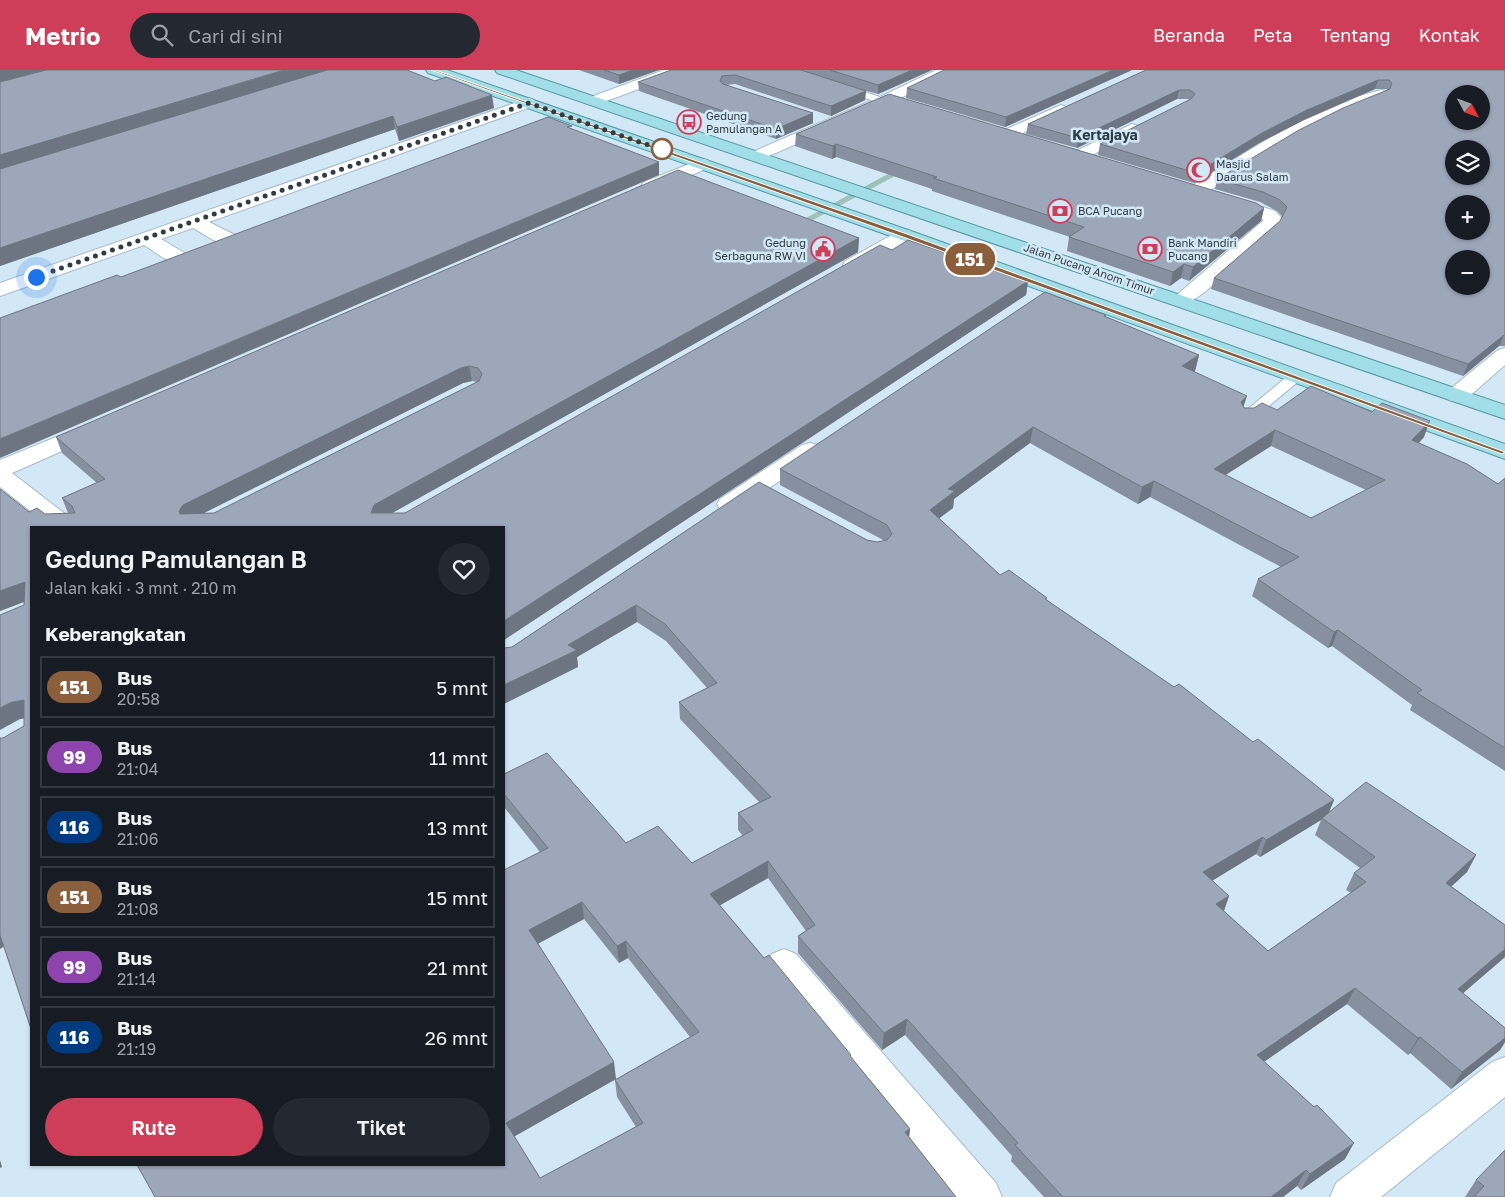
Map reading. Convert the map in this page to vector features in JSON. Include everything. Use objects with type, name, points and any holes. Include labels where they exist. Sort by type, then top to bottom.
[{"type":"main road","points":[[433,70],[905,235],[1505,452]]},
{"type":"main road","name":"Jalan Pucang Anom Timur","points":[[502,70],[1505,412]]},
{"type":"street","points":[[593,100],[678,70]]},
{"type":"street","points":[[756,156],[885,100],[947,70]]},
{"type":"street","points":[[1197,191],[1286,134],[1324,116],[1381,94]]},
{"type":"street","points":[[885,100],[904,104]]},
{"type":"street","points":[[0,290],[529,103]]},
{"type":"street","points":[[1033,143],[1000,133],[1073,104]]},
{"type":"street","points":[[539,126],[567,116]]},
{"type":"street","points":[[814,117],[832,123]]},
{"type":"street","points":[[1078,156],[1148,121]]},
{"type":"street","points":[[1060,151],[1096,162]]},
{"type":"street","points":[[629,195],[702,164]]},
{"type":"street","points":[[1179,186],[1259,210],[1270,214],[1273,218],[1273,222],[1199,287],[1181,300]]},
{"type":"street","points":[[194,221],[232,241]]},
{"type":"street","points":[[163,266],[250,234]]},
{"type":"street","points":[[838,273],[905,235]]},
{"type":"street","points":[[145,238],[195,254]]},
{"type":"street","points":[[1032,302],[1052,289]]},
{"type":"street","points":[[1457,396],[1505,354]]},
{"type":"street","points":[[0,469],[109,422]]},
{"type":"street","points":[[709,518],[824,441]]},
{"type":"street","points":[[0,475],[65,526]]},
{"type":"street","points":[[758,485],[783,499]]},
{"type":"street","points":[[784,964],[982,1197]]},
{"type":"street","points":[[1350,1197],[1505,1074]]},
{"type":"lane","points":[[838,87],[885,100]]},
{"type":"lane","points":[[1246,419],[1295,377]]},
{"type":"building","points":[[46,70],[284,70],[0,155],[0,82]]},
{"type":"building","points":[[327,70],[407,70],[435,81],[446,77],[492,95],[397,127],[393,116],[0,248],[0,169]]},
{"type":"building","points":[[604,70],[633,70],[619,75]]},
{"type":"building","points":[[671,70],[801,70],[866,91],[831,106],[735,75],[722,76],[720,81],[723,84],[813,113],[776,129],[638,82]]},
{"type":"building","points":[[830,70],[912,70],[878,85]]},
{"type":"building","points":[[944,70],[1113,70],[1006,117],[907,88]]},
{"type":"building","points":[[1146,70],[1505,70],[1505,335],[1468,364],[1214,278],[1280,221],[1287,207],[1280,200],[1263,192],[1217,179],[1299,130],[1343,108],[1390,89],[1392,83],[1389,80],[1378,80],[1307,110],[1262,133],[1196,173],[1100,144],[1191,99],[1195,94],[1190,90],[1179,90],[1078,138],[1028,124]]},
{"type":"building","points":[[889,94],[1256,203],[1264,208],[1193,267],[1184,264],[1173,272],[1069,237],[1084,227],[836,144],[833,146],[796,134]]},
{"type":"building","points":[[548,117],[572,126],[567,127],[659,162],[0,439],[0,318],[117,275],[121,277]]},
{"type":"building","points":[[678,170],[859,238],[374,505],[371,513],[405,513],[880,245],[892,250],[908,240],[1028,281],[505,620],[505,526],[30,526],[30,1026],[0,935],[0,738],[24,726],[24,700],[12,702],[0,708],[0,615],[24,605],[25,582],[0,591],[0,489],[29,512],[37,508],[45,514],[75,513],[72,506],[62,498],[105,479],[56,437]],"holes":[[[469,366],[478,368],[482,374],[479,381],[214,513],[180,514],[179,511],[183,505],[461,368]]]},
{"type":"building","points":[[1045,292],[1106,315],[1104,316],[1199,355],[1182,366],[1247,396],[1241,402],[1244,408],[1254,408],[1262,403],[1277,410],[1311,386],[1372,412],[1382,403],[1430,421],[1412,440],[1467,464],[1498,484],[1505,478],[1505,748],[1417,693],[1422,690],[1338,630],[1334,632],[1258,579],[1299,557],[1154,481],[1142,487],[1033,427],[948,489],[955,491],[930,510],[1000,575],[1009,570],[1047,598],[1045,599],[1174,687],[1179,684],[1253,742],[1258,739],[1334,800],[1266,840],[1263,837],[1203,872],[1229,896],[1216,904],[1268,951],[1366,882],[1354,873],[1375,857],[1322,818],[1366,782],[1476,855],[1446,883],[1505,925],[1505,949],[1458,989],[1505,1028],[1505,1038],[1462,1072],[1420,1037],[1418,1038],[1355,988],[1257,1055],[1314,1107],[1317,1105],[1354,1143],[1310,1174],[1306,1170],[1271,1197],[1063,1197],[1015,1145],[1018,1143],[907,1019],[884,1033],[798,936],[815,925],[768,861],[710,894],[764,958],[769,955],[851,1055],[910,1129],[905,1132],[956,1197],[155,1197],[138,1166],[505,1166],[505,870],[548,848],[505,795],[505,774],[547,753],[626,843],[658,826],[692,863],[753,830],[738,813],[771,797],[679,702],[717,683],[665,624],[636,605],[568,645],[577,650],[505,685],[505,648],[512,647],[759,482],[867,540],[877,542],[887,540],[892,534],[887,525],[780,469]],"holes":[[[1275,430],[1385,480],[1311,518],[1214,469]],[[582,902],[617,946],[626,941],[699,1032],[615,1080],[643,1123],[540,1178],[506,1123],[614,1062],[529,930]]]},
{"type":"building","points":[[1505,1150],[1505,1197],[1474,1197],[1484,1186],[1476,1180]]},
{"type":"waterway","points":[[795,226],[906,168]]},
{"type":"bus line","name":"151","points":[[433,70],[905,235],[1505,452]]},
{"type":"place","name":"Gedung Pamulangan A","points":[[689,122]]},
{"type":"place","name":"Masjid Daarus Salam","points":[[1199,170]]},
{"type":"place","name":"BCA Pucang","points":[[1060,211]]},
{"type":"place","name":"Gedung Serbaguna RW VI","points":[[823,249]]},
{"type":"place","name":"Bank Mandiri Pucang","points":[[1150,249]]},
{"type":"district","name":"Kertajaya","points":[[1105,135]]},
{"type":"route","points":[[36,277],[529,103],[668,152],[662,149]]}]
